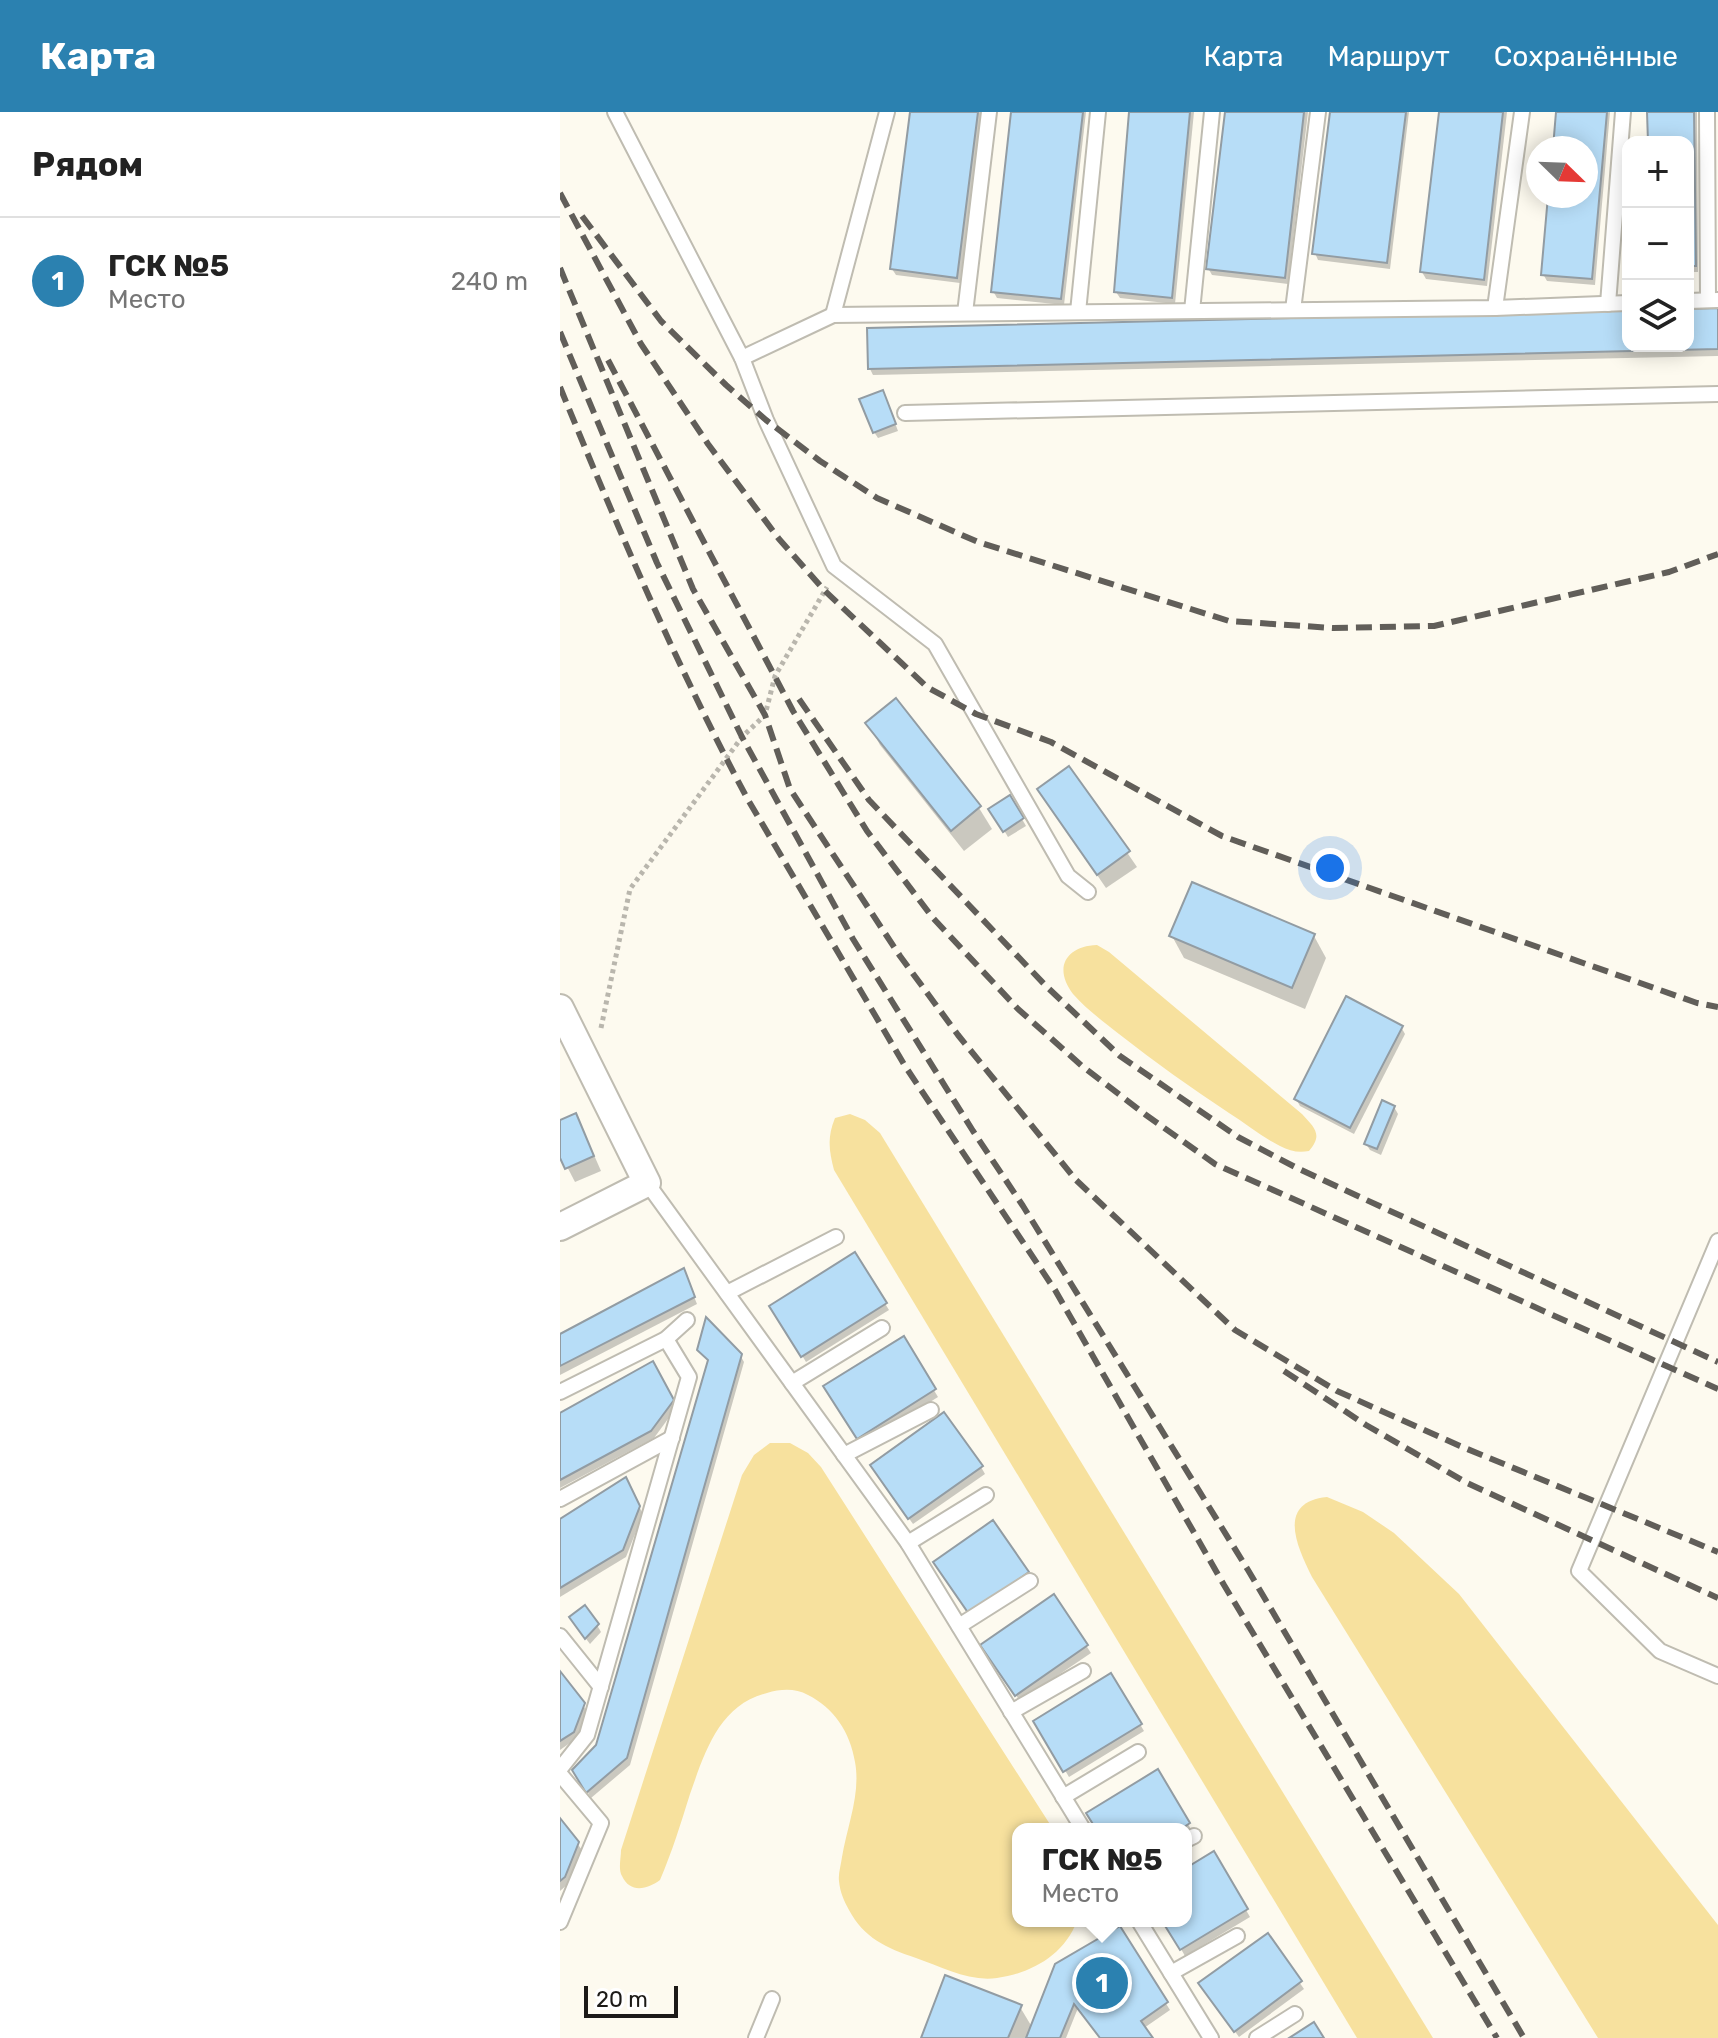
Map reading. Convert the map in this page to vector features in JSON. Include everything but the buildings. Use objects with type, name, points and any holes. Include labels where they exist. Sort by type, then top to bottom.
[{"type":"street","points":[[560,1008],[647,1183],[560,1227]]},
{"type":"lane","points":[[615,112],[742,358],[766,420],[834,566],[935,644],[1068,876],[1088,892]]},
{"type":"lane","points":[[833,315],[887,112]]},
{"type":"lane","points":[[965,313],[989,112]]},
{"type":"lane","points":[[1078,312],[1098,112]]},
{"type":"lane","points":[[1192,311],[1212,112]]},
{"type":"lane","points":[[1293,310],[1318,112]]},
{"type":"lane","points":[[1495,308],[1522,112]]},
{"type":"lane","points":[[1608,304],[1623,112]]},
{"type":"lane","points":[[1707,112],[1713,300]]},
{"type":"lane","points":[[742,358],[833,315],[1495,308],[1622,303]]},
{"type":"lane","points":[[905,413],[1718,394]]},
{"type":"lane","points":[[647,1183],[908,1543],[1079,1823]]},
{"type":"lane","points":[[727,1293],[836,1237]]},
{"type":"lane","points":[[1718,1241],[1579,1571],[1660,1651],[1718,1676]]},
{"type":"lane","points":[[560,1392],[666,1339],[687,1320]]},
{"type":"lane","points":[[792,1383],[882,1328]]},
{"type":"lane","points":[[560,1922],[601,1823],[560,1772],[587,1735],[689,1377],[666,1339]]},
{"type":"lane","points":[[844,1455],[931,1410]]},
{"type":"lane","points":[[560,1499],[672,1438]]},
{"type":"lane","points":[[908,1543],[986,1495]]},
{"type":"lane","points":[[959,1626],[1030,1581]]},
{"type":"lane","points":[[560,1636],[601,1687]]},
{"type":"lane","points":[[1011,1712],[1083,1671]]},
{"type":"lane","points":[[1063,1797],[1138,1752]]},
{"type":"lane","points":[[1143,1927],[1211,2038]]},
{"type":"lane","points":[[1171,1973],[1237,1936]]},
{"type":"lane","points":[[756,2038],[772,1999]]},
{"type":"lane","points":[[1257,2038],[1295,2014]]},
{"type":"path","points":[[592,1072],[630,889],[742,737],[765,715],[775,676],[825,591],[834,566]]},
{"type":"shaded area","points":[[1097,945],[1302,1114],[1316,1132],[1316,1140],[1309,1151],[1287,1149],[1260,1134],[1160,1065],[1084,1005],[1067,984],[1064,967],[1066,960],[1077,949]]},
{"type":"shaded area","points":[[850,1114],[865,1120],[880,1133],[1433,2038],[1357,2038],[834,1170],[830,1144],[832,1125],[835,1118]]},
{"type":"shaded area","points":[[770,1443],[790,1443],[808,1453],[821,1467],[1049,1823],[1012,1823],[1012,1927],[1074,1927],[1055,1953],[1034,1967],[997,1978],[966,1976],[877,1941],[855,1920],[845,1903],[839,1878],[856,1786],[853,1751],[845,1731],[833,1714],[817,1700],[798,1691],[777,1691],[751,1699],[725,1719],[708,1747],[660,1880],[640,1888],[625,1882],[620,1867],[621,1850],[742,1475],[754,1455]]},
{"type":"shaded area","points":[[1327,1497],[1363,1512],[1394,1533],[1459,1594],[1718,1925],[1718,2038],[1598,2038],[1312,1577],[1297,1540],[1296,1517],[1301,1507]]},
{"type":"railway","points":[[560,193],[641,344],[708,444],[779,539],[825,591],[927,687],[976,714],[1051,742],[1222,836],[1697,1003],[1718,1007]]},
{"type":"railway","points":[[582,216],[661,321],[726,385],[820,461],[877,498],[978,542],[1229,621],[1333,628],[1434,626],[1669,572],[1718,554]]},
{"type":"railway","points":[[560,268],[693,589],[765,715],[790,789],[900,956],[958,1035],[1076,1180],[1235,1330],[1337,1391],[1460,1446],[1718,1552]]},
{"type":"railway","points":[[560,332],[657,563],[742,737],[853,939],[1023,1206],[1248,1570],[1524,2038]]},
{"type":"railway","points":[[608,360],[793,711],[867,831],[933,918],[1018,1009],[1082,1066],[1215,1164],[1718,1389]]},
{"type":"railway","points":[[560,387],[648,595],[747,798],[905,1066],[1055,1290],[1224,1585],[1497,2038]]},
{"type":"railway","points":[[799,699],[869,800],[1046,986],[1120,1056],[1238,1137],[1297,1168],[1718,1362]]},
{"type":"railway","points":[[1284,1371],[1366,1425],[1467,1483],[1718,1598]]},
{"type":"place","name":"ГСК №5","points":[[1102,1983]]}]
